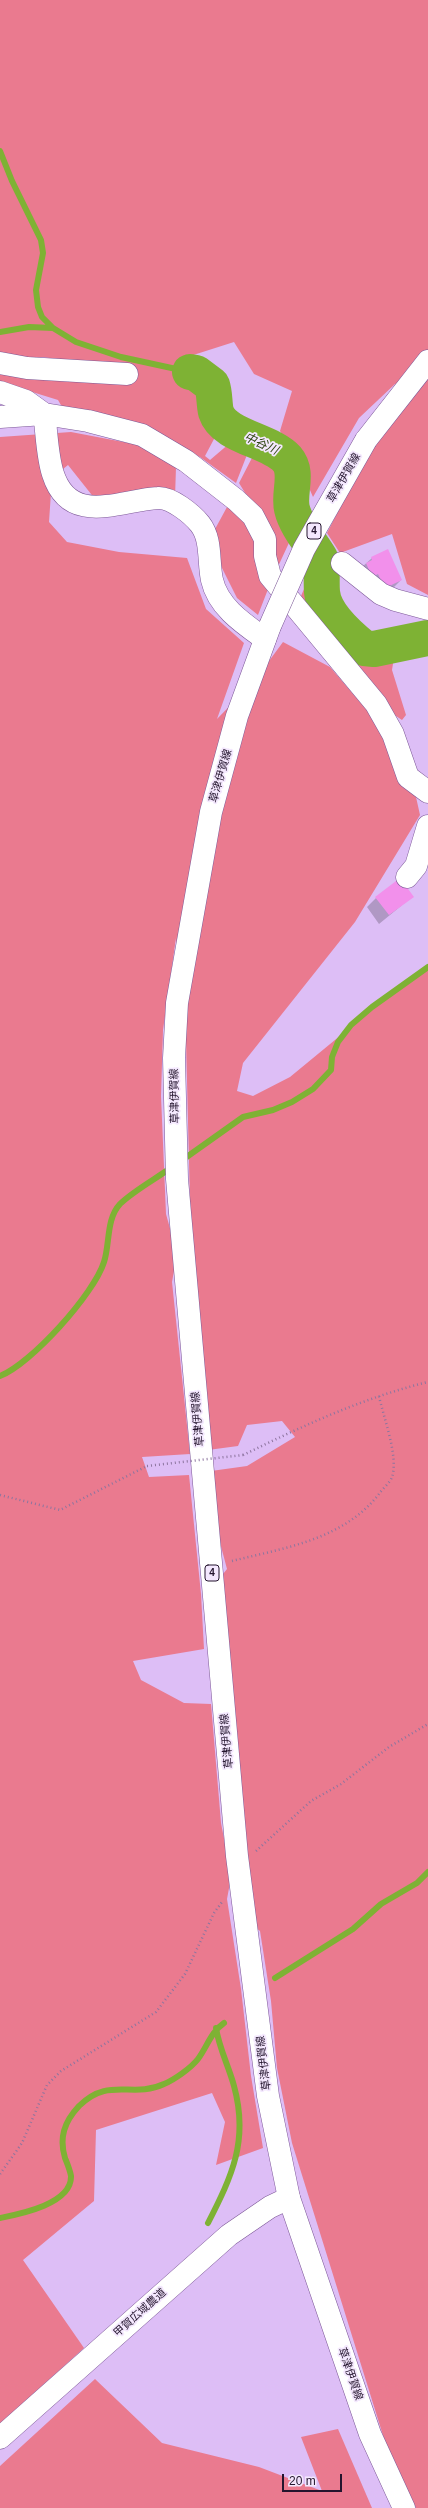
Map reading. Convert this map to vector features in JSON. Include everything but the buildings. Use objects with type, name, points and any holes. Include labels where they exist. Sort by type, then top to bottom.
[{"type":"main road","name":"草津伊賀線","points":[[404,2508],[370,2434],[289,2198],[268,2096],[237,1856],[177,1178],[174,1058],[177,1003],[211,812],[237,716],[268,633],[304,549],[366,440],[428,361]]},
{"type":"main road","points":[[0,363],[27,368],[127,374]]},
{"type":"main road","points":[[0,392],[26,401],[44,414],[53,474],[59,487],[70,500],[84,506],[104,508],[159,497],[179,505],[201,524],[208,544],[212,581],[227,609],[268,633]]},
{"type":"main road","points":[[0,417],[44,414],[88,421],[142,435],[186,461],[236,500],[253,516],[265,539],[265,556],[270,576],[376,704],[393,734],[408,777],[428,792]]},
{"type":"main road","points":[[342,563],[381,594],[395,600],[428,609]]},
{"type":"main road","points":[[407,877],[416,866],[428,826]]},
{"type":"main road","name":"甲賀広域農道","points":[[0,2438],[228,2235],[270,2207],[289,2198]]},
{"type":"path","points":[[0,1495],[60,1510],[147,1466],[243,1455],[302,1426],[379,1396],[428,1382]]},
{"type":"path","points":[[211,1566],[317,1540],[352,1519],[374,1500],[392,1477],[392,1454],[379,1396]]},
{"type":"path","points":[[237,1856],[259,1850],[311,1801],[341,1784],[389,1747],[428,1724]]},
{"type":"path","points":[[0,2174],[22,2143],[47,2085],[61,2071],[156,2012],[185,1974],[214,1913],[222,1901],[242,1888]]},
{"type":"shaded area","points":[[0,0],[428,0],[428,595],[407,584],[392,534],[340,553],[327,533],[379,431],[410,390],[395,384],[359,418],[313,497],[297,460],[280,431],[292,391],[254,374],[234,342],[187,357],[212,389],[205,401],[223,422],[205,456],[210,460],[237,437],[250,447],[236,483],[200,457],[141,427],[65,412],[58,400],[0,382],[0,368],[128,369],[43,357],[8,364],[0,362]]},
{"type":"shaded area","points":[[71,432],[139,445],[176,467],[175,498],[95,499],[68,465],[52,478],[49,522],[67,542],[119,552],[187,558],[206,609],[244,643],[217,719],[255,680],[283,642],[330,667],[379,724],[414,788],[420,815],[355,922],[243,1063],[237,1091],[253,1096],[290,1077],[409,979],[428,970],[428,2508],[416,2508],[386,2445],[292,2143],[277,2068],[271,2001],[260,1931],[239,1915],[232,1872],[227,1899],[241,1989],[251,2076],[263,2148],[216,2165],[225,2122],[212,2093],[96,2130],[94,2201],[23,2260],[84,2348],[0,2424],[0,437]],"holes":[[[176,938],[186,1041],[190,1203],[208,1450],[238,1446],[247,1425],[282,1421],[295,1437],[247,1466],[211,1471],[213,1516],[227,1569],[208,1593],[227,1854],[221,1823],[211,1704],[184,1703],[141,1680],[133,1661],[204,1649],[201,1594],[189,1475],[149,1477],[142,1457],[190,1454],[172,1282],[177,1254],[166,1214],[161,1096],[163,1030]]]},
{"type":"shaded area","points":[[255,452],[268,463],[287,485],[287,504],[294,532],[275,573],[266,527],[239,483]]},
{"type":"shaded area","points":[[227,507],[242,512],[255,532],[270,584],[258,615],[237,598],[217,558],[214,531]]},
{"type":"shaded area","points":[[313,568],[343,618],[366,644],[395,651],[392,670],[406,715],[402,720],[387,710],[362,677],[356,661],[329,637],[298,603]]},
{"type":"shaded area","points":[[95,2379],[162,2443],[259,2467],[322,2491],[301,2437],[338,2429],[372,2508],[0,2508],[0,2466]]},
{"type":"waterway","points":[[0,151],[12,181],[41,240],[43,253],[36,290],[38,307],[42,317],[53,328]]},
{"type":"waterway","name":"中谷川","points":[[0,332],[29,327],[53,328],[76,342],[121,357],[190,372]]},
{"type":"waterway","name":"中谷川","points":[[190,372],[196,373],[212,385],[216,412],[228,427],[237,433],[270,447],[287,459],[292,470],[293,477],[291,496],[292,509],[300,528],[320,558],[322,570],[322,592],[324,600],[327,608],[338,623],[364,648],[374,649],[428,638]]},
{"type":"waterway","points":[[181,1161],[243,1117],[273,1110],[292,1102],[313,1089],[331,1070],[332,1057],[338,1042],[351,1025],[372,1007],[428,967]]},
{"type":"waterway","points":[[0,1376],[28,1358],[44,1343],[75,1309],[88,1292],[98,1276],[104,1262],[110,1224],[112,1217],[120,1204],[138,1189],[172,1167]]},
{"type":"waterway","points":[[275,1978],[353,1929],[381,1904],[417,1883],[428,1872]]},
{"type":"waterway","points":[[0,2218],[20,2214],[54,2201],[63,2194],[69,2186],[71,2176],[63,2151],[63,2137],[66,2124],[79,2106],[90,2097],[100,2092],[121,2089],[141,2090],[152,2088],[173,2080],[187,2070],[198,2059],[212,2035],[224,2023]]},
{"type":"waterway","points":[[208,2223],[231,2173],[239,2141],[240,2124],[234,2086],[219,2043],[216,2028]]}]
